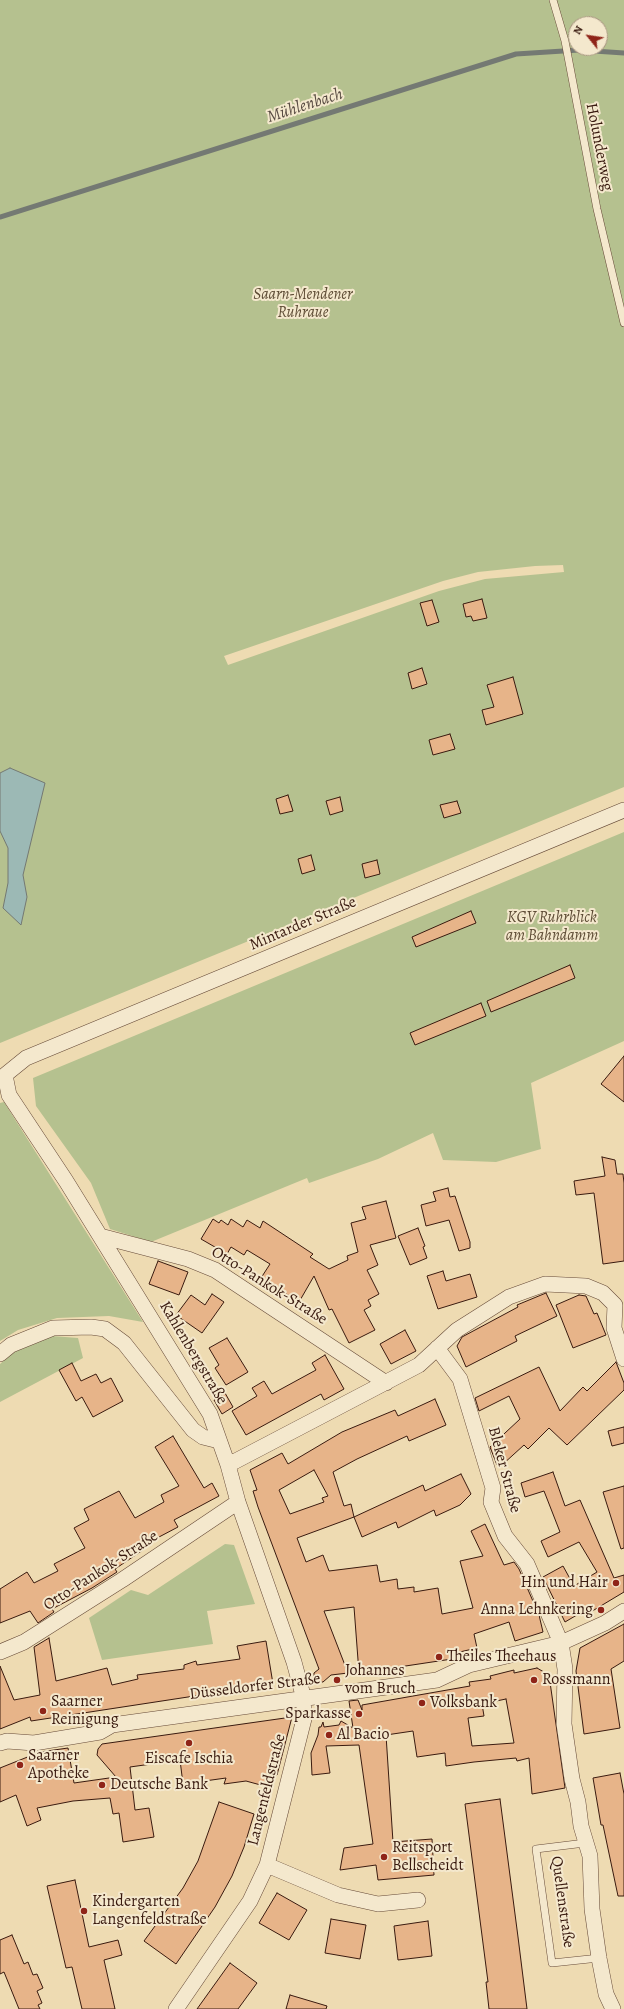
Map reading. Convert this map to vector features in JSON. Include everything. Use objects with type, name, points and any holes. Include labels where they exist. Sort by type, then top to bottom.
[{"type":"street","name":"Mintarder Straße","points":[[2,1076],[26,1058],[624,810]]},
{"type":"street","name":"Kahlenbergstraße","points":[[2,1076],[9,1095],[100,1236],[210,1414],[228,1465],[238,1502],[294,1662],[304,1699]]},
{"type":"street","name":"Otto-Pankok-Straße","points":[[100,1236],[188,1259],[215,1270],[386,1383]]},
{"type":"street","points":[[228,1465],[419,1365],[457,1330],[487,1310],[509,1297],[545,1284],[586,1286],[603,1293],[619,1303],[614,1328],[624,1359]]},
{"type":"street","points":[[0,1354],[11,1344],[53,1328],[91,1327],[105,1329],[124,1343],[193,1430],[203,1437],[219,1441]]},
{"type":"street","name":"Bleker Straße","points":[[437,1348],[460,1379],[493,1488],[491,1502],[505,1536],[527,1564],[561,1643]]},
{"type":"street","name":"Otto-Pankok-Straße","points":[[0,1652],[24,1642],[122,1580],[238,1502]]},
{"type":"street","name":"Düsseldorfer Straße","points":[[0,1743],[7,1741],[34,1742],[100,1732],[112,1724],[437,1680],[469,1664],[561,1643],[605,1623],[624,1611]]},
{"type":"street","name":"Quellenstraße","points":[[561,1643],[565,1669],[564,1724],[572,1780],[585,1843],[590,1856],[592,1909],[599,1958],[606,1994],[613,2009]]},
{"type":"street","name":"Langenfeldstraße","points":[[176,2009],[250,1901],[267,1865],[304,1719],[304,1699]]},
{"type":"street","name":"Langenfeldstraße","points":[[267,1865],[338,1895],[378,1904],[418,1900]]},
{"type":"lane","name":"Holunderweg","points":[[553,0],[565,41],[597,209],[624,323]]},
{"type":"lane","name":"Quellenstraße","points":[[585,1843],[536,1849],[552,1963],[599,1958]]},
{"type":"green space","name":"Saarn-Mendener Ruhraue","points":[[0,0],[624,0],[624,787],[0,1043]],"holes":[[[563,565],[564,572],[485,579],[439,591],[228,665],[224,656],[443,581],[478,572],[535,566]]]},
{"type":"green space","name":"KGV Ruhrblick am Bahndamm","points":[[624,832],[624,1041],[531,1083],[541,1149],[496,1162],[443,1160],[433,1133],[378,1159],[309,1183],[307,1178],[151,1242],[110,1229],[91,1183],[36,1106],[33,1078]]},
{"type":"green space","points":[[4,1102],[143,1322],[109,1316],[57,1318],[18,1330],[0,1341],[0,1103]]},
{"type":"green space","points":[[52,1336],[78,1338],[83,1358],[0,1402],[0,1364],[16,1350]]},
{"type":"green space","points":[[225,1544],[234,1545],[255,1604],[207,1611],[213,1644],[102,1660],[89,1618],[131,1590],[148,1595]]},
{"type":"water","points":[[10,768],[45,783],[23,875],[27,897],[21,925],[3,908],[8,883],[8,848],[0,831],[0,773]]},
{"type":"building","points":[[482,599],[487,618],[473,621],[471,616],[466,617],[463,604]]},
{"type":"building","points":[[432,600],[439,622],[427,626],[420,603]]},
{"type":"building","points":[[422,668],[427,684],[412,689],[408,673]]},
{"type":"building","points":[[513,677],[523,714],[486,725],[482,710],[494,707],[487,685]]},
{"type":"building","points":[[450,734],[455,749],[433,755],[429,740]]},
{"type":"building","points":[[288,795],[293,811],[280,814],[276,799]]},
{"type":"building","points":[[340,797],[343,811],[330,815],[326,801]]},
{"type":"building","points":[[457,801],[461,813],[444,818],[440,805]]},
{"type":"building","points":[[311,855],[315,870],[302,874],[298,859]]},
{"type":"building","points":[[377,860],[380,874],[365,878],[362,864]]},
{"type":"building","points":[[471,911],[476,923],[416,947],[412,937]]},
{"type":"building","points":[[570,965],[575,978],[491,1012],[487,1001]]},
{"type":"building","points":[[481,1003],[486,1016],[415,1045],[410,1033]]},
{"type":"building","points":[[624,1056],[624,1102],[601,1084]]},
{"type":"building","points":[[602,1157],[615,1160],[617,1174],[623,1174],[624,1183],[624,1261],[603,1264],[594,1193],[576,1195],[574,1181],[605,1176]]},
{"type":"building","points":[[448,1188],[450,1197],[455,1196],[470,1242],[470,1248],[459,1251],[449,1220],[426,1226],[421,1205],[436,1201],[433,1192]]},
{"type":"building","points":[[386,1201],[396,1238],[370,1245],[378,1265],[367,1270],[379,1294],[368,1300],[371,1306],[364,1310],[375,1330],[349,1343],[332,1309],[329,1310],[314,1276],[299,1302],[261,1278],[270,1264],[247,1250],[244,1255],[231,1247],[227,1254],[201,1239],[213,1219],[219,1223],[221,1220],[228,1225],[231,1219],[243,1227],[247,1220],[260,1228],[263,1221],[313,1254],[310,1257],[329,1269],[348,1260],[347,1256],[358,1252],[351,1223],[366,1219],[362,1207]]},
{"type":"building","points":[[418,1228],[425,1246],[423,1247],[427,1258],[410,1265],[398,1236]]},
{"type":"building","points":[[158,1261],[188,1272],[179,1295],[149,1284]]},
{"type":"building","points":[[443,1271],[446,1281],[470,1274],[477,1297],[438,1309],[427,1276]]},
{"type":"building","points":[[546,1293],[557,1316],[515,1336],[517,1341],[466,1367],[457,1346],[462,1337],[518,1307],[517,1305]]},
{"type":"building","points":[[212,1294],[224,1302],[202,1333],[176,1315],[191,1295],[205,1305]]},
{"type":"building","points":[[579,1295],[586,1296],[594,1314],[597,1313],[606,1335],[573,1348],[556,1305]]},
{"type":"building","points":[[405,1330],[416,1351],[391,1364],[380,1344]]},
{"type":"building","points":[[227,1338],[248,1372],[226,1385],[215,1368],[219,1365],[209,1348]]},
{"type":"building","points":[[325,1355],[344,1389],[324,1400],[321,1394],[246,1435],[232,1411],[257,1396],[252,1388],[264,1381],[272,1394],[316,1370],[312,1363]]},
{"type":"building","points":[[616,1362],[624,1383],[624,1390],[567,1445],[549,1428],[528,1449],[524,1445],[502,1465],[497,1465],[490,1447],[520,1419],[509,1396],[479,1411],[475,1398],[539,1367],[560,1411],[583,1387],[587,1391]]},
{"type":"building","points":[[72,1363],[81,1381],[96,1374],[101,1383],[111,1378],[123,1401],[93,1417],[82,1397],[76,1401],[59,1370]]},
{"type":"building","points":[[225,1393],[233,1407],[222,1414],[214,1400]]},
{"type":"building","points":[[435,1399],[446,1425],[409,1441],[407,1436],[333,1472],[344,1506],[351,1504],[354,1517],[297,1538],[306,1562],[323,1555],[329,1571],[377,1565],[380,1582],[397,1579],[398,1589],[414,1587],[414,1592],[438,1588],[442,1614],[473,1608],[460,1561],[483,1556],[471,1531],[485,1524],[504,1565],[514,1562],[519,1569],[539,1615],[543,1632],[515,1641],[509,1622],[474,1634],[477,1648],[451,1654],[452,1659],[359,1673],[354,1607],[324,1611],[348,1673],[331,1675],[323,1682],[317,1682],[314,1678],[314,1673],[319,1669],[258,1507],[253,1491],[257,1490],[250,1470],[282,1453],[288,1464],[342,1432],[395,1410],[398,1416]],"holes":[[[314,1470],[328,1496],[322,1498],[324,1502],[290,1514],[279,1490]]]},
{"type":"building","points":[[624,1427],[624,1443],[612,1446],[608,1431]]},
{"type":"building","points":[[173,1436],[204,1488],[212,1483],[219,1496],[174,1520],[178,1527],[140,1547],[143,1550],[115,1569],[117,1572],[92,1588],[52,1609],[54,1612],[38,1623],[30,1611],[0,1623],[0,1589],[27,1572],[34,1583],[58,1571],[54,1564],[85,1548],[74,1528],[89,1520],[84,1509],[119,1491],[135,1518],[164,1502],[161,1495],[179,1486],[155,1447]]},
{"type":"building","points":[[553,1472],[565,1506],[580,1500],[614,1578],[624,1575],[624,1592],[589,1613],[587,1609],[565,1622],[543,1577],[563,1566],[574,1586],[597,1572],[579,1542],[548,1557],[541,1541],[560,1532],[544,1491],[525,1497],[521,1483]]},
{"type":"building","points":[[461,1474],[471,1494],[460,1505],[436,1516],[434,1510],[398,1528],[396,1522],[362,1537],[354,1517],[423,1485],[425,1491]]},
{"type":"building","points":[[624,1486],[624,1548],[621,1549],[603,1492]]},
{"type":"building","points":[[624,1624],[624,1661],[611,1669],[620,1728],[584,1734],[576,1671],[580,1648]]},
{"type":"building","points":[[49,1638],[56,1681],[107,1668],[112,1685],[138,1679],[137,1675],[184,1669],[184,1665],[196,1661],[197,1665],[240,1659],[237,1646],[266,1641],[273,1684],[31,1721],[30,1717],[0,1729],[0,1666],[14,1700],[40,1695],[34,1647]]},
{"type":"building","points":[[537,1668],[549,1675],[565,1788],[532,1794],[529,1758],[517,1761],[516,1758],[446,1766],[445,1753],[417,1757],[413,1731],[386,1735],[393,1842],[432,1839],[434,1875],[378,1880],[376,1865],[340,1870],[344,1848],[373,1844],[359,1745],[326,1746],[330,1773],[312,1775],[311,1753],[318,1735],[319,1727],[321,1727],[323,1722],[324,1727],[339,1725],[341,1721],[353,1728],[349,1701],[358,1700],[362,1710],[362,1705],[470,1686],[469,1682],[491,1679],[490,1676],[514,1670],[514,1673]],"holes":[[[506,1699],[514,1743],[472,1746],[468,1718],[484,1716],[482,1704]]]},
{"type":"building","points":[[292,1717],[277,1775],[272,1773],[268,1787],[246,1781],[224,1784],[226,1778],[183,1784],[180,1760],[130,1767],[135,1810],[149,1808],[154,1837],[123,1842],[119,1813],[113,1814],[110,1798],[73,1801],[37,1808],[41,1820],[27,1826],[16,1795],[0,1802],[0,1768],[40,1752],[68,1748],[74,1783],[116,1777],[97,1755],[98,1749],[102,1744]]},
{"type":"building","points":[[620,1773],[624,1794],[624,1896],[618,1896],[603,1825],[601,1825],[593,1778]]},
{"type":"building","points":[[500,1799],[527,2009],[489,2009],[486,1982],[488,1982],[465,1804]]},
{"type":"building","points":[[219,1802],[254,1814],[244,1847],[232,1876],[215,1907],[176,1964],[144,1941],[183,1888],[198,1861]]},
{"type":"building","points":[[75,1880],[89,1947],[118,1940],[122,1955],[104,1960],[115,2009],[82,2009],[72,1967],[66,1968],[47,1886]]},
{"type":"building","points":[[277,1893],[307,1910],[289,1940],[259,1923]]},
{"type":"building","points":[[331,1919],[366,1925],[360,1959],[325,1953]]},
{"type":"building","points":[[428,1921],[432,1956],[398,1960],[394,1926]]},
{"type":"building","points":[[12,1935],[24,1964],[28,1962],[33,1975],[37,1974],[43,1988],[37,1991],[42,2003],[38,2005],[40,2009],[19,2009],[4,1972],[0,1974],[0,1940]]},
{"type":"building","points":[[230,1963],[257,1983],[238,2009],[197,2009]]},
{"type":"building","points":[[290,1995],[327,2006],[326,2009],[286,2009]]},
{"type":"waterway","name":"Mühlenbach","points":[[0,217],[516,54],[579,50],[624,53]]},
{"type":"place","name":"Hin und Hair","points":[[616,1583]]},
{"type":"place","name":"Anna Lehnkering","points":[[601,1610]]},
{"type":"place","name":"Theiles Theehaus","points":[[439,1657]]},
{"type":"place","name":"Johannes vom Bruch","points":[[337,1680]]},
{"type":"place","name":"Rossmann","points":[[534,1680]]},
{"type":"place","name":"Volksbank","points":[[422,1703]]},
{"type":"place","name":"Saarner Reinigung","points":[[43,1711]]},
{"type":"place","name":"Sparkasse","points":[[359,1714]]},
{"type":"place","name":"Al Bacio","points":[[329,1735]]},
{"type":"place","name":"Eiscafe Ischia","points":[[189,1743]]},
{"type":"place","name":"Saarner Apotheke","points":[[20,1765]]},
{"type":"place","name":"Deutsche Bank","points":[[102,1785]]},
{"type":"place","name":"Reitsport Bellscheidt","points":[[384,1857]]},
{"type":"place","name":"Kindergarten Langenfeldstraße","points":[[84,1911]]}]
